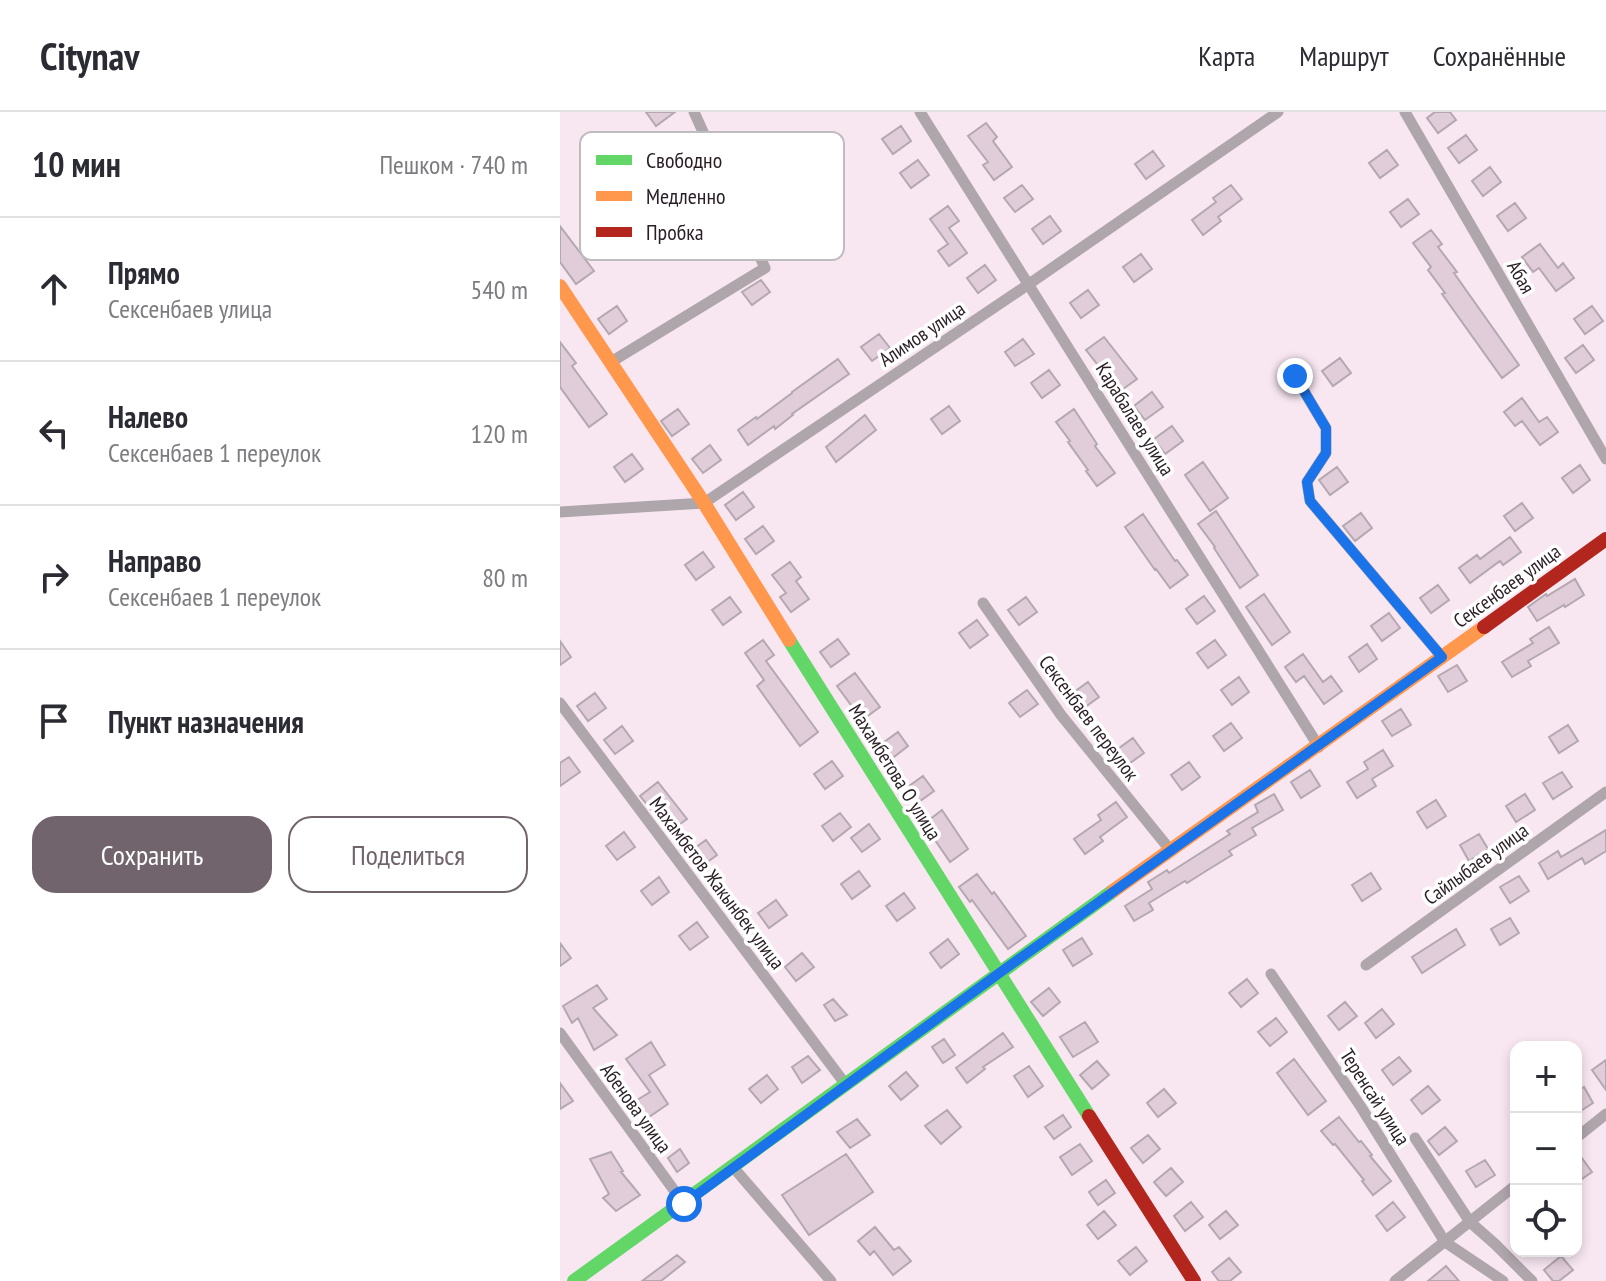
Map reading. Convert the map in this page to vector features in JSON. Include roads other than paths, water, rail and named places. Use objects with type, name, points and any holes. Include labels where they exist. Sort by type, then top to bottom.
[{"type":"street","points":[[694,112],[703,132]]},
{"type":"street","name":"Карабалаев улица","points":[[920,112],[1319,747]]},
{"type":"street","name":"Алимов улица","points":[[704,503],[1278,112]]},
{"type":"street","name":"Абая","points":[[1405,112],[1606,459]]},
{"type":"street","points":[[611,362],[765,268],[761,260]]},
{"type":"street","name":"Махамбетова О улица","points":[[560,286],[704,503],[1194,1281]]},
{"type":"street","points":[[1295,376],[1326,428],[1326,453],[1307,482],[1310,501],[1442,657]]},
{"type":"street","points":[[560,512],[704,503]]},
{"type":"street","name":"Сексенбаев улица","points":[[578,1280],[998,974],[1606,539]]},
{"type":"street","name":"Сексенбаев переулок","points":[[983,603],[1061,715],[1171,851]]},
{"type":"street","name":"Махамбетов Жакынбек улица","points":[[560,703],[846,1085]]},
{"type":"street","name":"Сайлыбаев улица","points":[[1366,965],[1606,792]]},
{"type":"street","name":"Теренсай улица","points":[[1271,974],[1361,1107],[1445,1242]]},
{"type":"street","name":"Абенова улица","points":[[560,1033],[684,1204]]},
{"type":"street","points":[[1582,1133],[1606,1114]]},
{"type":"street","name":"Теренсай улица","points":[[1415,1138],[1470,1222],[1532,1281]]},
{"type":"street","points":[[733,1167],[831,1281]]},
{"type":"street","points":[[1395,1281],[1510,1190]]},
{"type":"street","points":[[1445,1242],[1503,1281]]}]
